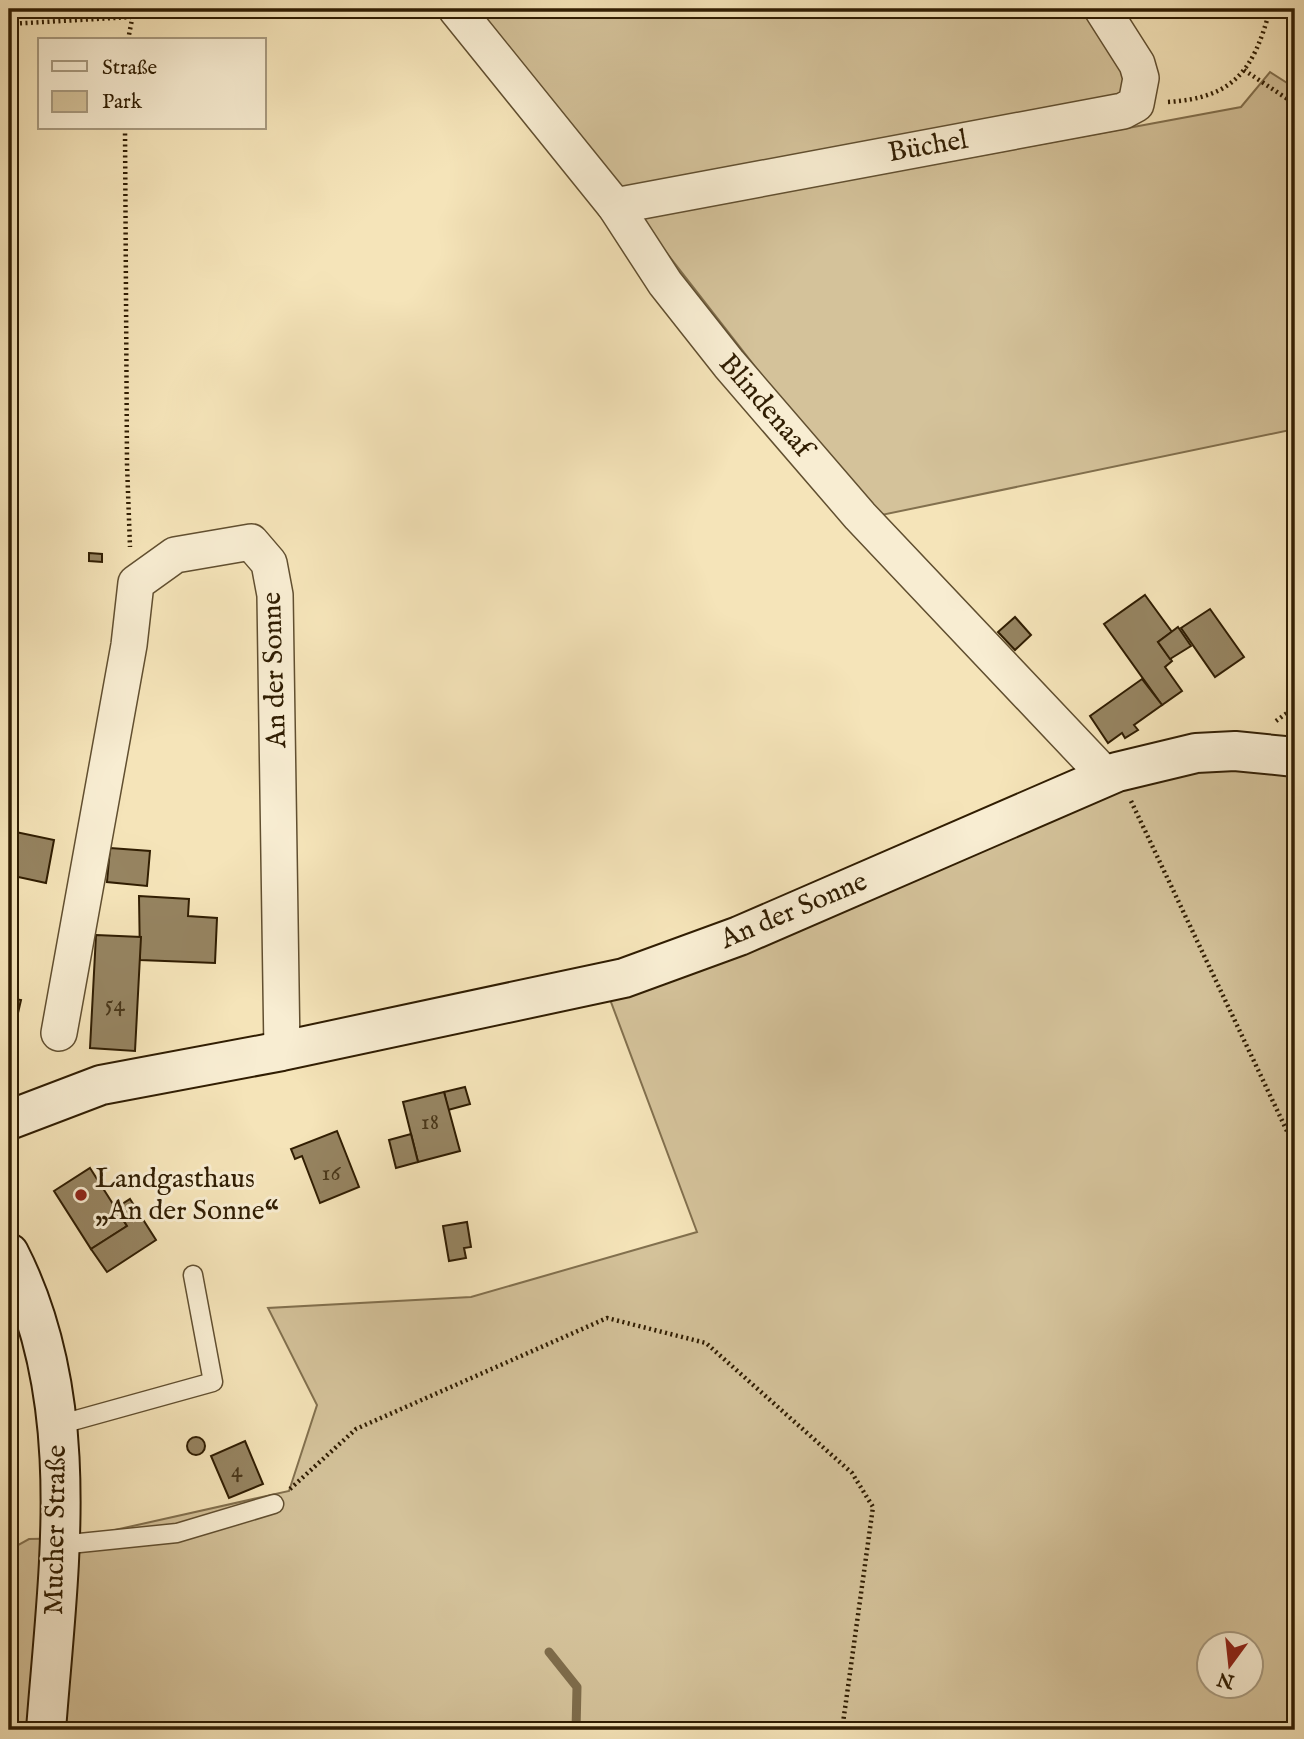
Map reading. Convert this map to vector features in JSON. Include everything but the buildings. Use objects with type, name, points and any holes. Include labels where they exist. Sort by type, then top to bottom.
[{"type":"street","name":"Blindenaaf","points":[[456,9],[615,206],[665,282],[729,365],[860,516],[1112,774]]},
{"type":"street","points":[[1102,9],[1137,64],[1141,78],[1136,104]]},
{"type":"street","name":"Büchel","points":[[615,206],[1123,111],[1136,104]]},
{"type":"street","name":"An der Sonne","points":[[59,1033],[129,645],[136,583],[175,555],[251,542],[269,563],[275,595],[282,1051]]},
{"type":"street","name":"An der Sonne","points":[[9,1120],[101,1085],[282,1051],[624,978],[739,936],[1112,774],[1196,753],[1235,751],[1295,757]]},
{"type":"street","name":"Mucher Straße","points":[[9,1253],[37,1320],[51,1376],[58,1425],[62,1487],[60,1545],[46,1730]]},
{"type":"lane","points":[[58,1425],[213,1382],[193,1275]]},
{"type":"lane","points":[[60,1545],[177,1533],[274,1504]]},
{"type":"path","points":[[128,38],[134,9]]},
{"type":"path","points":[[1136,104],[1195,100],[1224,90],[1244,70],[1261,44],[1270,9]]},
{"type":"path","points":[[9,24],[131,17]]},
{"type":"path","points":[[1244,70],[1295,104]]},
{"type":"path","points":[[125,130],[128,532],[130,547],[150,573]]},
{"type":"path","points":[[1112,774],[1295,1148]]},
{"type":"path","points":[[274,1504],[356,1429],[607,1318],[706,1343],[852,1473],[873,1507],[843,1724],[849,1730]]},
{"type":"green space","points":[[462,9],[1126,9],[1130,79],[1119,101],[622,192]]},
{"type":"green space","points":[[1270,72],[1295,88],[1295,429],[872,517],[630,206],[956,160],[1241,107]]},
{"type":"green space","points":[[1295,757],[1295,1730],[9,1730],[9,1550],[29,1539],[79,1538],[289,1491],[317,1405],[268,1308],[471,1297],[697,1232],[605,986],[1104,775]]},
{"type":"waterway","points":[[549,1652],[577,1687],[576,1730]]},
{"type":"place","name":"Landgasthaus „An der Sonne“","points":[[81,1195]]}]
